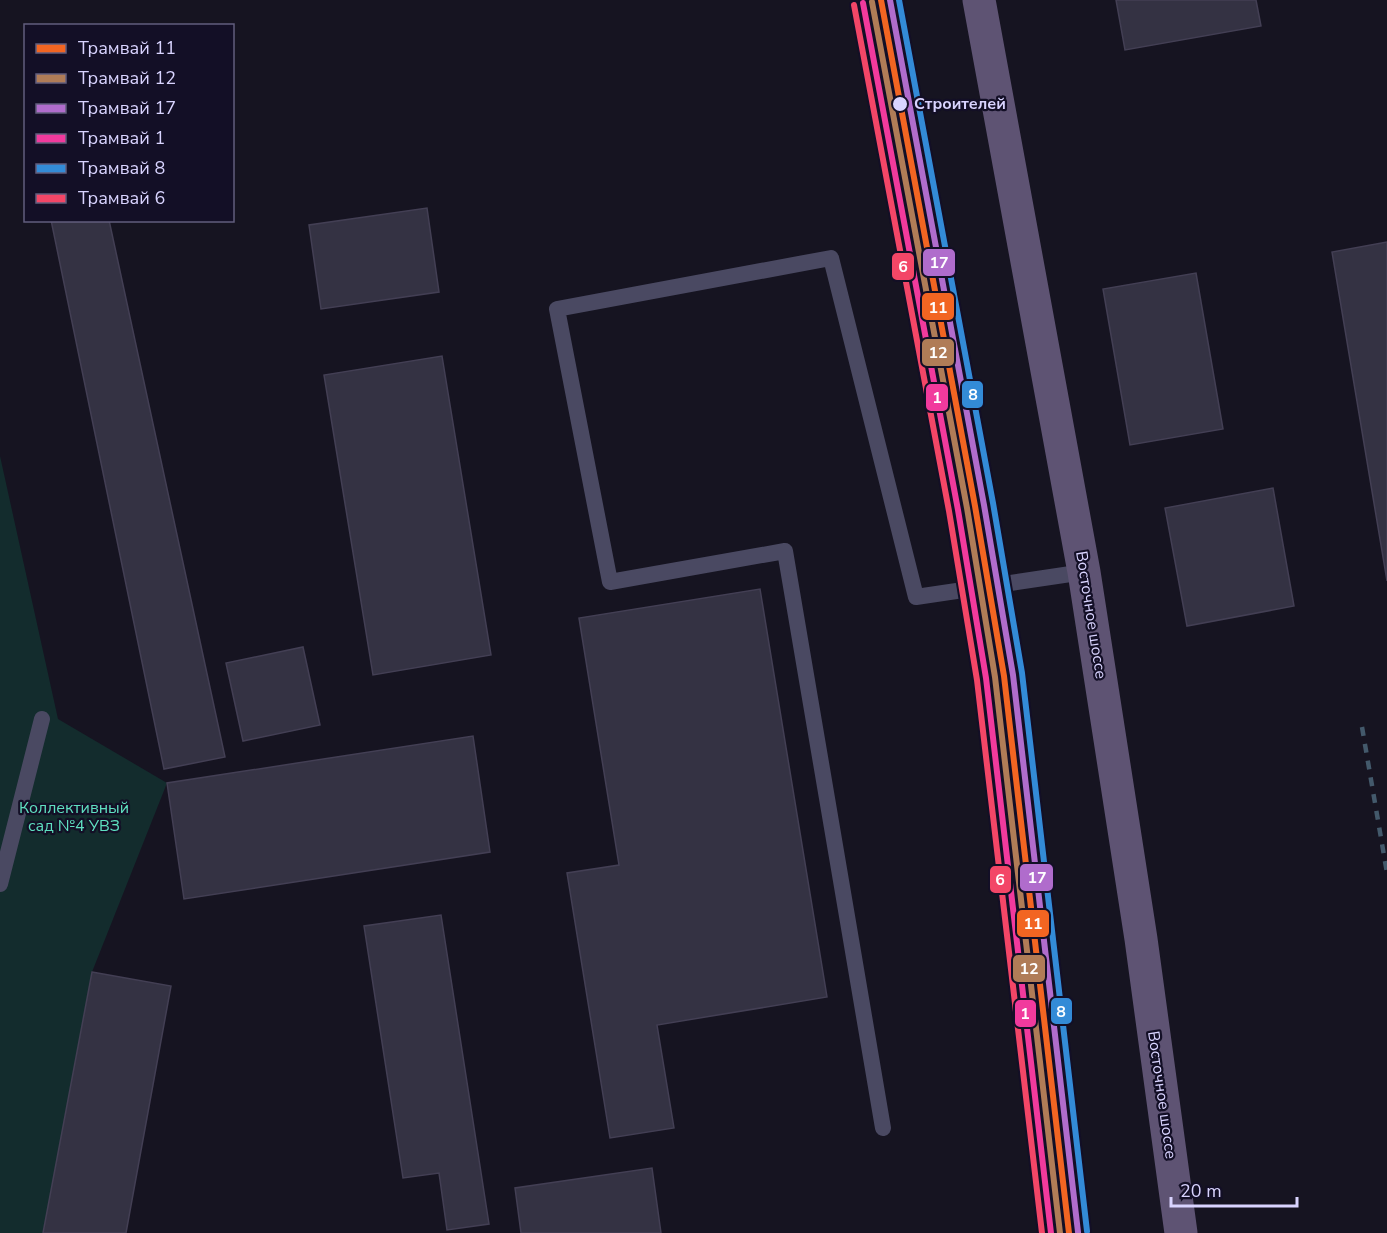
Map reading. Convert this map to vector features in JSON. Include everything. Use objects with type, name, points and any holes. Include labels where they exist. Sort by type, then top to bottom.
[{"type":"main road","name":"Восточное шоссе","points":[[979,0],[1084,572],[1141,939],[1181,1233]]},
{"type":"lane","points":[[883,1128],[785,551],[610,582],[557,309],[831,258],[916,597],[1084,572]]},
{"type":"lane","points":[[0,884],[42,719]]},
{"type":"green space","name":"Коллективный сад №4 УВЗ","points":[[0,456],[58,719],[167,783],[92,972],[43,1233],[0,1233]]},
{"type":"building","points":[[1116,0],[1256,0],[1261,26],[1125,50]]},
{"type":"building","points":[[427,208],[439,292],[321,309],[309,225]]},
{"type":"building","points":[[51,222],[109,222],[225,757],[164,769]]},
{"type":"building","points":[[1387,242],[1387,581],[1332,252]]},
{"type":"building","points":[[1196,273],[1223,429],[1130,445],[1103,289]]},
{"type":"building","points":[[442,356],[491,655],[373,675],[324,375]]},
{"type":"building","points":[[1273,488],[1294,606],[1187,626],[1165,508]]},
{"type":"building","points":[[760,589],[827,997],[657,1025],[674,1128],[610,1138],[567,873],[619,865],[579,618]]},
{"type":"building","points":[[303,647],[320,725],[243,741],[226,663]]},
{"type":"building","points":[[473,736],[490,852],[184,899],[167,783]]},
{"type":"building","points":[[441,915],[489,1224],[447,1230],[439,1173],[403,1178],[364,926]]},
{"type":"building","points":[[92,972],[171,986],[126,1233],[43,1233]]},
{"type":"building","points":[[652,1168],[661,1233],[521,1233],[515,1188]]},
{"type":"tram line","points":[[860,0],[964,591],[1047,1233]]},
{"type":"tram line","name":"11","points":[[881,0],[975,506],[1004,676],[1069,1233]]},
{"type":"tram line","name":"17","points":[[890,0],[984,505],[1013,675],[1078,1232]]},
{"type":"tram line","name":"8","points":[[899,0],[993,503],[1022,673],[1087,1231]]},
{"type":"tram line","name":"12","points":[[872,2],[967,508],[995,677],[1060,1233]]},
{"type":"tram line","name":"1","points":[[863,3],[958,510],[986,678],[1051,1233]]},
{"type":"tram line","name":"6","points":[[854,5],[949,511],[977,680],[1042,1233]]},
{"type":"railway","points":[[1362,727],[1387,873]]},
{"type":"place","name":"Строителей","points":[[900,104]]}]
